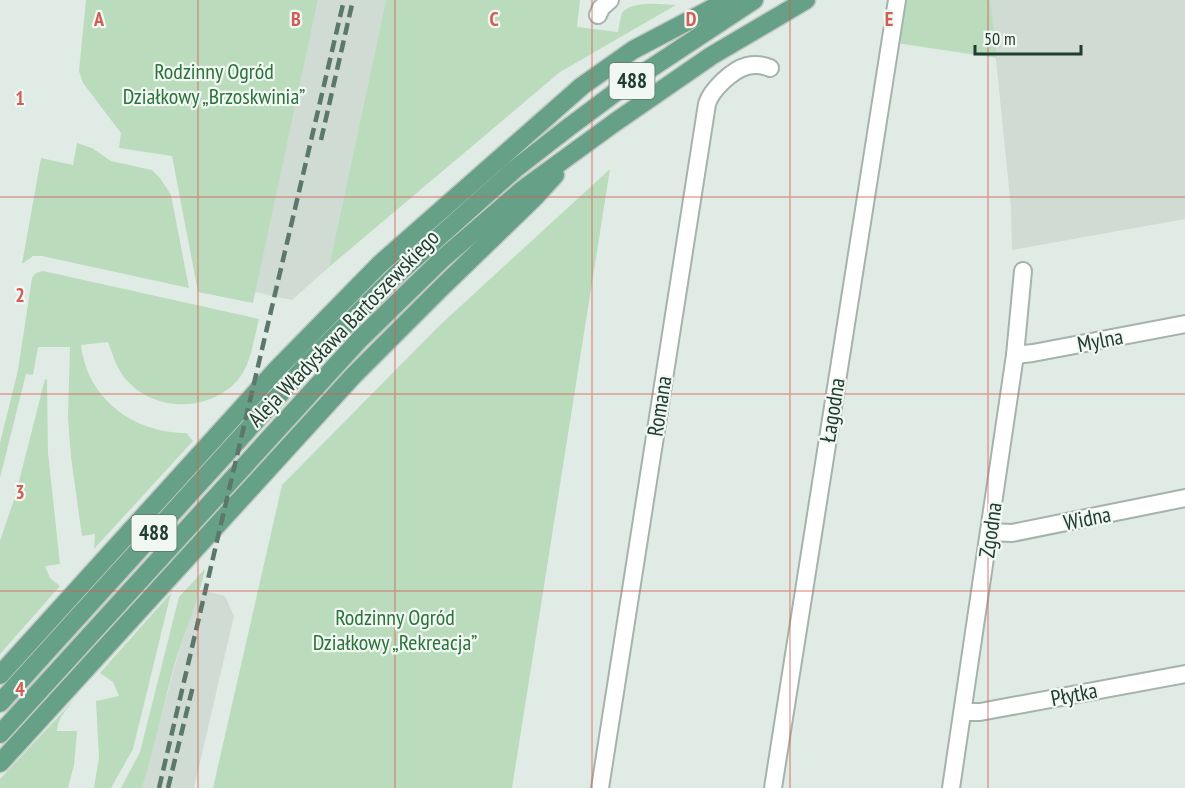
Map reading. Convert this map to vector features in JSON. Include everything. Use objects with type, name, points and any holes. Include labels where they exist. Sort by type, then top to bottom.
[{"type":"main road","points":[[0,675],[278,368],[380,264],[582,86],[633,50],[728,0]]},
{"type":"main road","name":"Aleja Władysława Bartoszewskiego","points":[[0,703],[309,363],[394,277],[515,169],[560,134],[624,86],[754,0]]},
{"type":"main road","name":"Aleja Władysława Bartoszewskiego","points":[[0,734],[367,332],[414,285],[522,190],[630,111],[711,56],[806,0]]},
{"type":"main road","points":[[0,763],[353,376],[394,333],[535,197],[576,151]]},
{"type":"street","points":[[598,15],[601,8],[610,0]]},
{"type":"street","name":"Łagodna","points":[[773,788],[897,0]]},
{"type":"street","name":"Romana","points":[[600,788],[707,104],[714,88],[746,66],[761,65],[770,68]]},
{"type":"street","name":"Zgodna","points":[[951,788],[1015,355],[1023,271]]},
{"type":"street","name":"Mylna","points":[[1015,355],[1034,354],[1185,324]]},
{"type":"street","name":"Widna","points":[[989,532],[1012,533],[1185,498]]},
{"type":"street","name":"Płytka","points":[[963,712],[980,712],[1185,674]]},
{"type":"shaded area","points":[[318,0],[386,0],[329,267],[292,300],[255,292]]},
{"type":"shaded area","points":[[990,0],[1185,0],[1185,219],[1012,250],[1011,208]]},
{"type":"shaded area","points":[[201,590],[225,596],[234,616],[194,788],[142,788],[175,665],[195,601]]},
{"type":"green space","name":"Rodzinny Ogród Działkowy „Brzoskwinia”","points":[[86,0],[318,0],[253,303],[198,292],[172,156],[119,148],[121,133],[83,83],[79,71]]},
{"type":"green space","points":[[386,0],[580,0],[577,27],[618,32],[622,13],[632,6],[639,4],[676,5],[560,72],[329,267]]},
{"type":"green space","points":[[904,0],[990,0],[997,58],[896,43]]},
{"type":"green space","points":[[77,143],[92,148],[111,161],[152,170],[160,178],[171,195],[189,288],[42,256],[33,256],[22,264],[41,158],[73,165]]},
{"type":"green space","name":"Rodzinny Ogród Działkowy „Rekreacja”","points":[[610,169],[512,788],[213,788],[282,485],[440,325]]},
{"type":"green space","points":[[43,271],[259,319],[249,359],[238,380],[211,399],[195,403],[179,404],[148,397],[123,376],[108,342],[81,345],[85,364],[93,382],[103,397],[116,409],[148,427],[186,433],[193,441],[94,549],[95,534],[82,536],[71,457],[68,418],[70,347],[38,347],[33,375],[26,374],[0,478],[0,443],[18,370],[32,278],[36,273]]},
{"type":"green space","points":[[45,379],[47,380],[48,453],[60,564],[45,566],[50,578],[60,586],[0,654],[0,541],[15,497]]},
{"type":"green space","points":[[205,569],[174,666],[142,788],[121,788],[140,752],[179,597]]},
{"type":"green space","points":[[171,593],[133,749],[111,788],[94,788],[99,757],[96,701],[119,696],[113,682],[100,673]]},
{"type":"green space","points":[[75,699],[57,726],[57,731],[77,731],[74,765],[68,788],[0,788],[0,779]]},
{"type":"railway","points":[[159,788],[344,0]]},
{"type":"railway","points":[[321,140],[353,0]]},
{"type":"railway","points":[[168,788],[193,686]]}]
